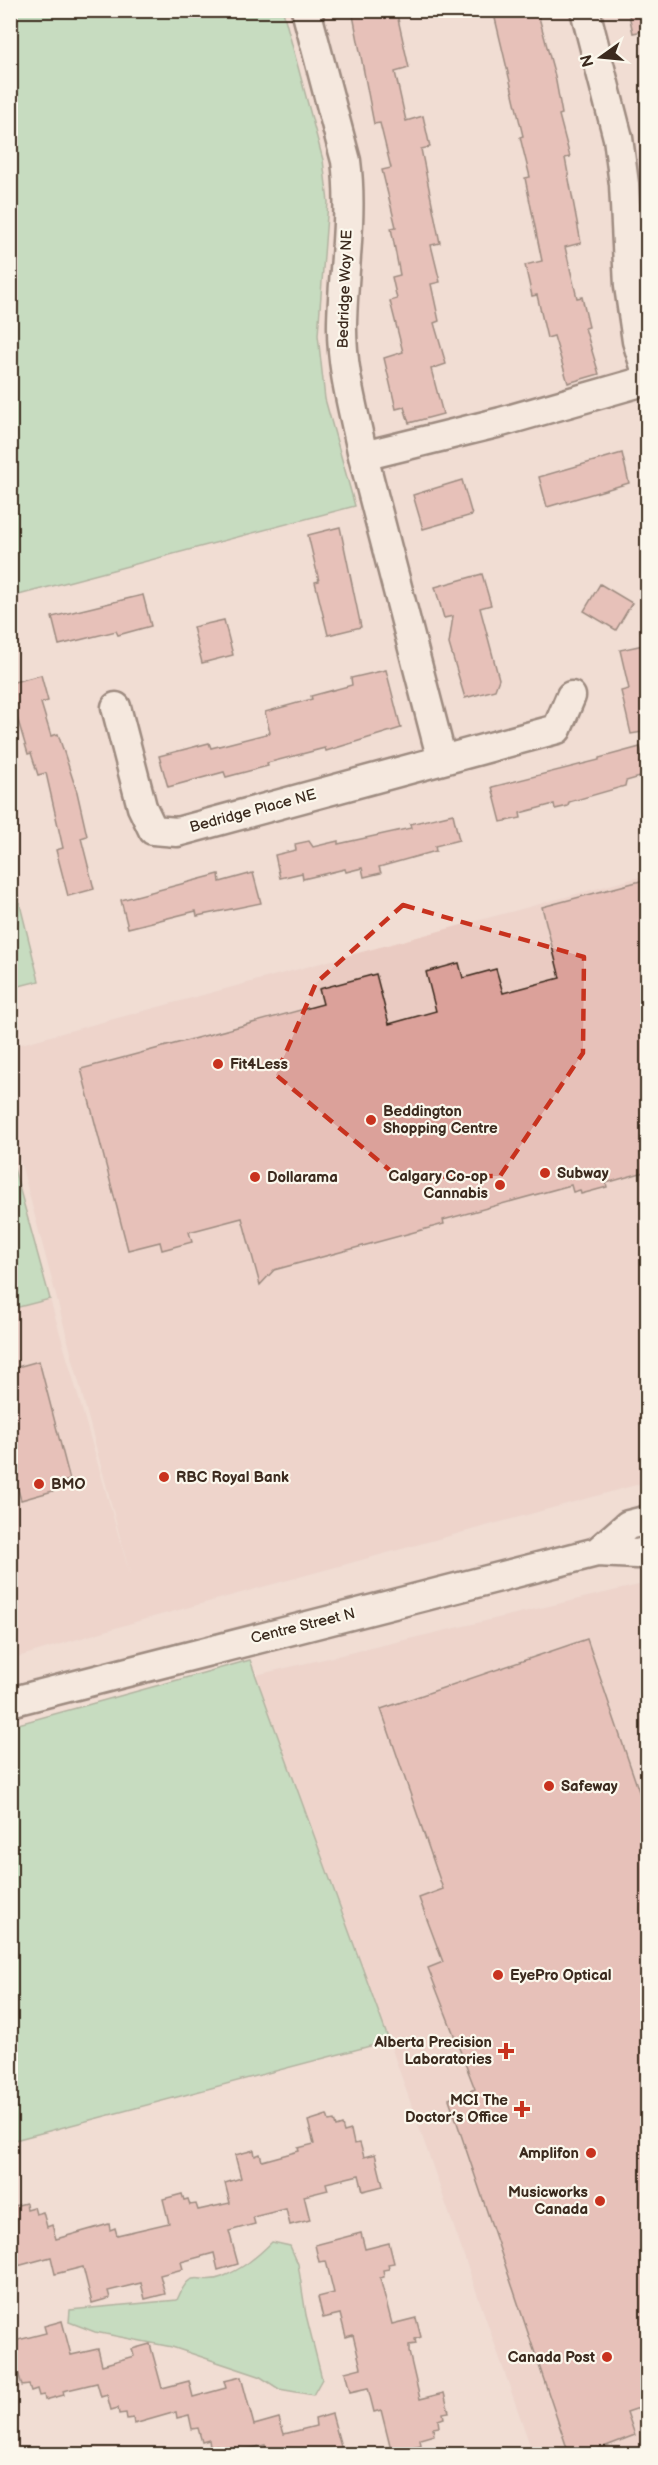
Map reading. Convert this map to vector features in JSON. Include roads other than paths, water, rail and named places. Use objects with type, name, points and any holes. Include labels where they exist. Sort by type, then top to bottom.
[{"type":"street","name":"Bedridge Way NE","points":[[306,10],[346,161],[349,187],[342,325],[344,368],[363,456]]},
{"type":"street","points":[[442,760],[363,456],[501,422],[648,378],[637,341],[629,286],[624,184],[618,138],[585,10]]},
{"type":"street","name":"Bedridge Place NE","points":[[116,707],[142,807],[153,830],[177,832],[557,729],[571,696]]},
{"type":"street","name":"Centre Street N","points":[[597,1552],[628,1525],[648,1520]]},
{"type":"street","name":"Centre Street N","points":[[10,1702],[597,1552],[637,1554],[648,1551]]},
{"type":"place","name":"Fit4Less","points":[[218,1064]]},
{"type":"place","name":"Beddington Shopping Centre","points":[[371,1120]]},
{"type":"place","name":"Subway","points":[[545,1173]]},
{"type":"place","name":"Dollarama","points":[[255,1177]]},
{"type":"place","name":"Calgary Co-op Cannabis","points":[[500,1185]]},
{"type":"place","name":"RBC Royal Bank","points":[[164,1477]]},
{"type":"place","name":"BMO","points":[[39,1484]]},
{"type":"place","name":"Safeway","points":[[549,1786]]},
{"type":"place","name":"EyePro Optical","points":[[498,1975]]},
{"type":"place","name":"Alberta Precision Laboratories","points":[[506,2051]]},
{"type":"place","name":"MCI The Doctor’s Office","points":[[522,2109]]},
{"type":"place","name":"Amplifon","points":[[591,2153]]},
{"type":"place","name":"Musicworks Canada","points":[[600,2201]]},
{"type":"place","name":"Canada Post","points":[[607,2357]]}]
